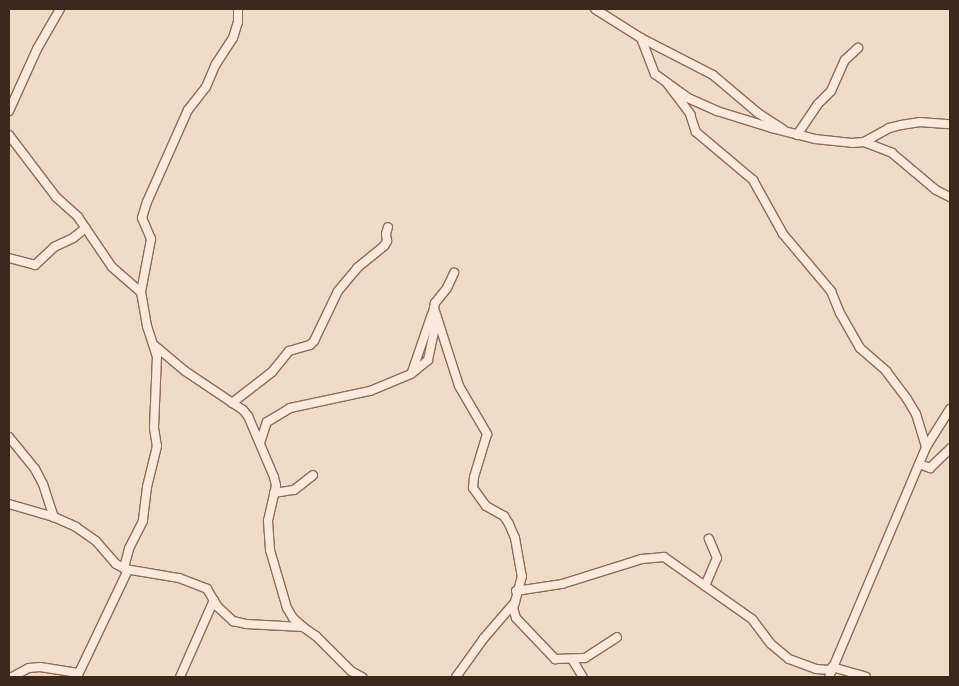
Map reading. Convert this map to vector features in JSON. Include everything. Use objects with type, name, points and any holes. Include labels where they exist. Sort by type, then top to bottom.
[{"type":"street","points":[[9,111],[37,49],[60,9]]},
{"type":"street","points":[[12,677],[29,668],[40,667],[77,675],[126,569],[129,549],[144,522],[147,487],[157,446],[154,428],[158,369],[141,292],[151,239],[142,218],[147,202],[188,110],[206,87],[216,64],[233,38],[238,22],[238,9]]},
{"type":"street","points":[[595,9],[604,11],[641,38],[713,75],[758,113],[793,134]]},
{"type":"street","points":[[641,38],[653,70],[688,98],[717,111],[793,134],[830,141],[864,142],[892,153],[936,190],[950,197]]},
{"type":"street","points":[[793,134],[831,91],[845,60],[858,48]]},
{"type":"street","points":[[667,83],[690,114],[696,132],[753,180],[783,234],[830,291],[860,348],[886,371],[902,391],[916,414],[926,447]]},
{"type":"street","points":[[864,142],[889,128],[901,125],[919,122],[950,124]]},
{"type":"street","points":[[9,136],[39,177],[86,228],[112,267],[141,292]]},
{"type":"street","points":[[232,403],[272,372],[289,351],[310,345],[314,341],[338,291],[357,268],[384,246],[387,241],[388,227]]},
{"type":"street","points":[[9,258],[35,265],[38,264],[54,247],[73,238],[86,228]]},
{"type":"street","points":[[260,443],[267,422],[290,408],[350,396],[411,374],[433,311],[454,273]]},
{"type":"street","points":[[433,311],[459,386],[487,434],[474,477],[473,488],[486,506],[504,516],[513,531],[522,576],[516,591],[513,608],[516,618],[554,659],[585,658],[597,652],[617,637]]},
{"type":"street","points":[[154,345],[185,371],[248,416],[274,477],[274,493],[268,522],[270,550],[287,608],[293,618],[316,636],[352,671],[362,677]]},
{"type":"street","points":[[831,672],[926,447],[950,409]]},
{"type":"street","points":[[9,437],[35,469],[43,484],[54,517]]},
{"type":"street","points":[[919,464],[930,468],[950,449]]},
{"type":"street","points":[[274,493],[294,490],[313,475]]},
{"type":"street","points":[[9,504],[54,517],[87,534],[96,541],[108,558],[126,569],[187,580],[206,589],[225,616],[238,623],[303,627]]},
{"type":"street","points":[[705,586],[718,558],[709,539]]},
{"type":"street","points":[[516,591],[562,584],[661,556],[752,619],[771,644],[789,659],[816,669],[866,677]]},
{"type":"street","points":[[180,677],[214,600]]},
{"type":"street","points":[[456,677],[484,638],[514,602]]},
{"type":"street","points":[[572,659],[583,677]]}]
